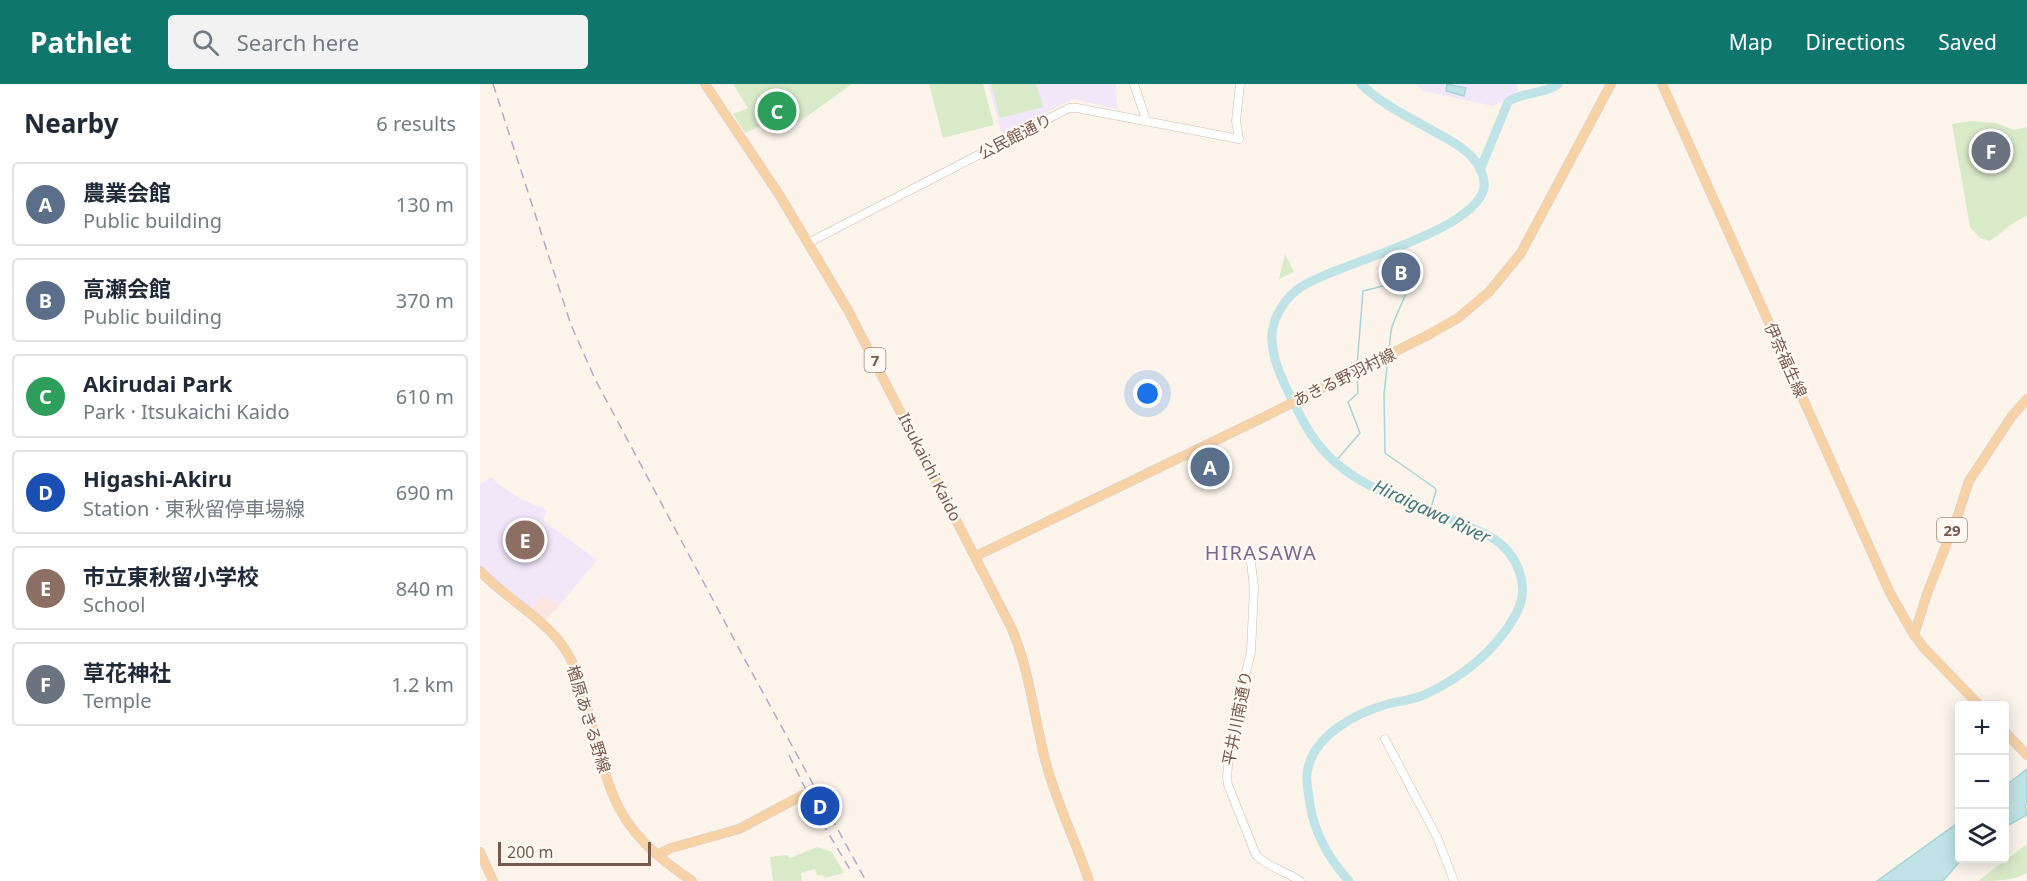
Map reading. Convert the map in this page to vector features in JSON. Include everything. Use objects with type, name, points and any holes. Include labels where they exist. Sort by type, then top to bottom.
[{"type":"main road","name":"Itsukaichi Kaido","points":[[705,84],[780,196],[866,342],[1021,649],[1046,765],[1089,881]]},
{"type":"main road","name":"あきる野羽村線","points":[[976,556],[1414,342],[1448,324],[1477,303],[1490,292],[1510,268],[1533,231],[1611,84]]},
{"type":"main road","name":"伊奈福生線","points":[[1662,84],[1890,593],[1914,635],[1928,653],[1976,701]]},
{"type":"main road","name":"29","points":[[1914,635],[1969,481],[2012,416],[2027,399]]},
{"type":"main road","name":"楢原あきる野線","points":[[480,571],[497,589],[546,628],[564,648],[573,662],[613,795],[628,822],[646,845],[692,881]]},
{"type":"main road","points":[[2009,736],[2027,755]]},
{"type":"main road","points":[[657,855],[671,848],[739,829],[804,795]]},
{"type":"main road","points":[[480,852],[493,881]]},
{"type":"street","points":[[1134,84],[1146,120]]},
{"type":"street","name":"公民館通り","points":[[808,243],[1069,108],[1146,120],[1239,139],[1236,121],[1240,84]]},
{"type":"street","name":"平井川南通り","points":[[1251,562],[1254,588],[1251,651],[1228,754],[1228,785],[1256,855],[1300,881]]},
{"type":"street","points":[[1384,740],[1432,827],[1454,881]]},
{"type":"shaded area","points":[[988,84],[1116,84],[1117,109],[1073,99],[1002,135]]},
{"type":"shaded area","points":[[1415,84],[1517,84],[1518,94],[1493,106],[1423,91]]},
{"type":"shaded area","points":[[492,477],[498,484],[523,500],[547,510],[543,520],[597,560],[559,606],[542,594],[530,610],[494,582],[480,567],[480,484]]},
{"type":"shaded area","points":[[542,594],[559,606],[544,622],[530,610]]},
{"type":"green space","points":[[733,84],[852,84],[799,122],[784,127],[774,134],[768,122],[745,133],[733,114],[748,108]]},
{"type":"green space","points":[[929,84],[983,84],[994,125],[943,138]]},
{"type":"green space","points":[[991,84],[1036,84],[1043,107],[1000,118]]},
{"type":"green space","points":[[1970,121],[1996,123],[2014,130],[2027,127],[2027,216],[2016,221],[1990,241],[1980,238],[1970,227],[1952,124]]},
{"type":"green space","points":[[1285,254],[1294,272],[1279,279]]},
{"type":"green space","points":[[2027,844],[2027,873],[1998,881],[1978,881],[2002,863],[2009,863],[2009,858]]},
{"type":"green space","points":[[817,847],[832,852],[844,873],[825,878],[823,875],[817,875],[815,869],[801,873],[802,881],[773,881],[770,857],[787,855],[790,858]]},
{"type":"water","points":[[1447,84],[1466,88],[1464,96],[1446,91]]},
{"type":"water","points":[[2027,769],[2027,804],[2025,806],[2027,815],[2009,825],[2009,809],[2009,783]]},
{"type":"water","points":[[1955,825],[1955,863],[1959,863],[1943,881],[1877,881]]},
{"type":"waterway","name":"Hiraigawa River","points":[[1349,881],[1324,846],[1312,816],[1307,774],[1310,760],[1317,748],[1337,728],[1362,713],[1424,695],[1464,672],[1488,651],[1508,627],[1516,614],[1522,593],[1520,572],[1510,554],[1494,539],[1378,490],[1336,463],[1322,449],[1305,424],[1277,365],[1272,344],[1273,326],[1290,296],[1301,287],[1319,278],[1431,233],[1456,219],[1475,204],[1484,188],[1481,170],[1468,153],[1448,139],[1384,103],[1361,84]]},
{"type":"waterway","points":[[1480,170],[1508,102],[1558,84]]},
{"type":"waterway","points":[[1389,351],[1392,327],[1409,282],[1409,268]]},
{"type":"waterway","points":[[1357,366],[1363,291],[1383,286],[1409,275]]},
{"type":"waterway","points":[[1388,358],[1384,394],[1385,453],[1435,488],[1430,511]]},
{"type":"waterway","points":[[1335,462],[1360,433],[1348,402],[1358,393],[1357,374]]},
{"type":"railway","points":[[493,84],[571,325],[595,379],[866,881]]},
{"type":"railway","points":[[789,755],[821,821],[851,871]]},
{"type":"place","name":"Akirudai Park","points":[[777,111]]},
{"type":"place","name":"草花神社","points":[[1991,151]]},
{"type":"place","name":"高瀬会館","points":[[1401,272]]},
{"type":"place","name":"農業会館","points":[[1210,467]]},
{"type":"place","name":"市立東秋留小学校","points":[[525,540]]},
{"type":"place","name":"Higashi-Akiru","points":[[820,806]]},
{"type":"district","name":"HIRASAWA","points":[[1261,552]]}]
